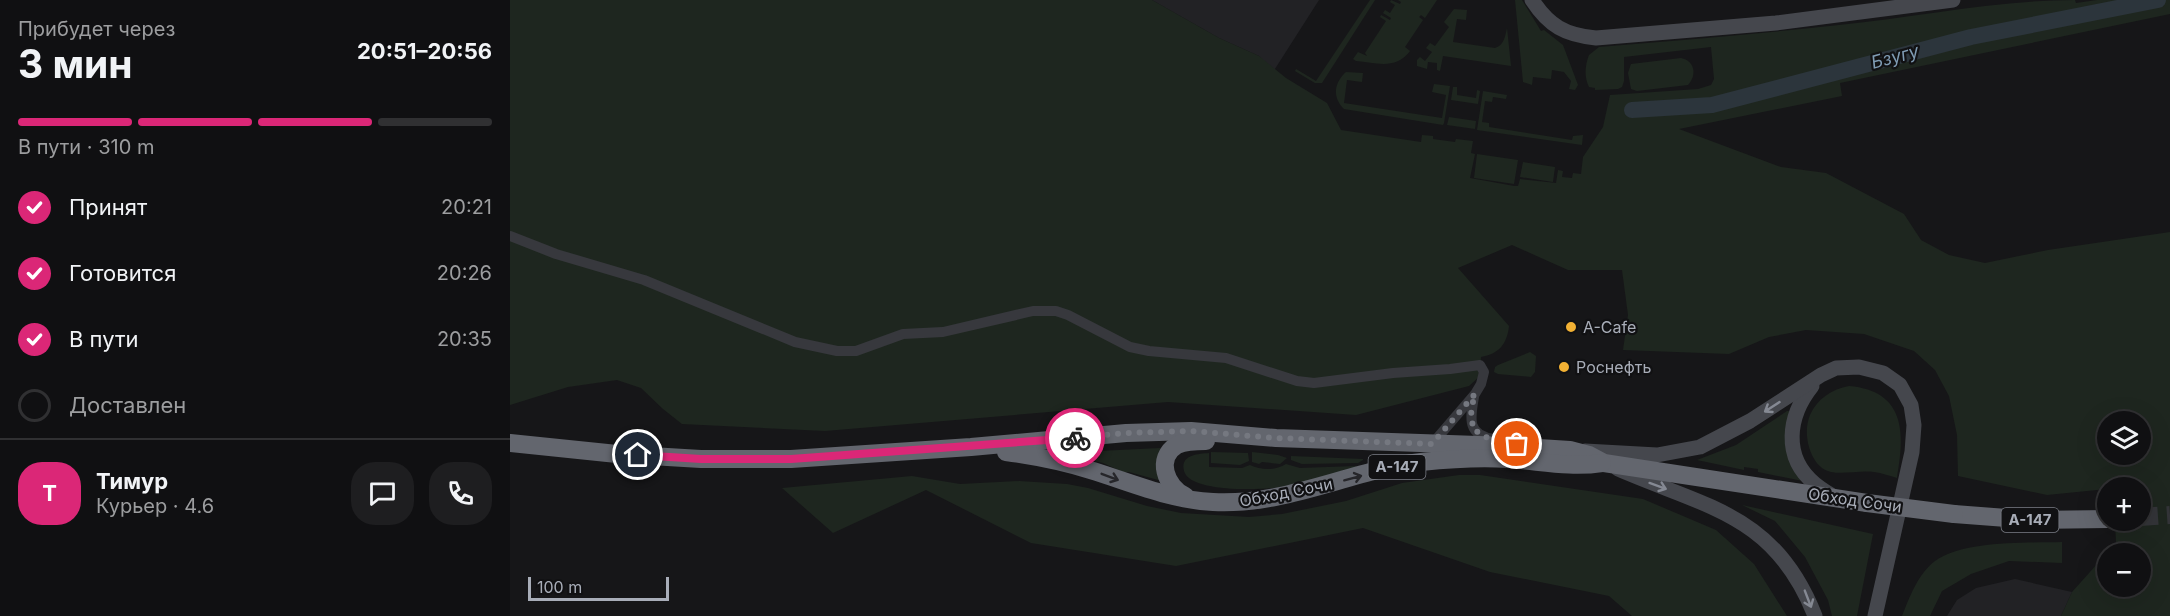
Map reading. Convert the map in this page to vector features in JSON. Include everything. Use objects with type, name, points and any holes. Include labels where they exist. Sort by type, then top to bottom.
[{"type":"highway","name":"Обход Сочи","points":[[510,443],[617,454],[701,459],[791,459],[971,447],[1126,433],[1180,431],[1276,438],[1523,447],[1570,450],[1604,463],[1953,514],[2032,520],[2097,519]]},
{"type":"highway","name":"А-147","points":[[1192,500],[1175,491],[1168,483],[1165,471],[1166,460],[1177,445],[1191,441],[1276,438]]},
{"type":"highway","name":"Обход Сочи","points":[[971,447],[1041,457],[1156,492],[1192,500],[1231,502],[1269,498],[1420,462],[1477,458],[1586,466],[1604,463]]},
{"type":"main road","points":[[1532,0],[1548,21],[1560,29],[1578,36],[1596,38],[1776,23],[1953,0]]},
{"type":"main road","name":"А-147","points":[[1570,450],[1657,454],[1700,447],[1750,421],[1821,375],[1836,369],[1859,366],[1883,373],[1900,385],[1911,405],[1914,425],[1912,452],[1875,616]]},
{"type":"main road","name":"А-147","points":[[1821,375],[1803,398],[1795,415],[1791,442],[1798,464],[1813,483],[1834,497]]},
{"type":"main road","name":"А-147","points":[[1604,463],[1724,512],[1748,526],[1768,543],[1790,567],[1804,589],[1815,616]]},
{"type":"street","points":[[510,236],[556,254],[644,279],[795,342],[837,351],[856,351],[903,334],[943,332],[1033,312],[1056,311],[1130,347],[1149,351],[1226,358],[1296,381],[1314,383],[1393,372],[1450,369],[1476,364],[1483,367],[1481,384],[1475,394],[1432,444]]},
{"type":"street","points":[[1475,394],[1471,410],[1473,429],[1485,437],[1523,447]]},
{"type":"shaded area","points":[[510,0],[1152,0],[1219,38],[1259,56],[1286,78],[1327,103],[1341,130],[1421,142],[1422,135],[1455,142],[1456,139],[1473,141],[1471,153],[1475,154],[1470,178],[1518,186],[1520,179],[1556,183],[1558,170],[1563,171],[1562,177],[1572,178],[1573,173],[1581,174],[1583,157],[1603,127],[1610,95],[1698,89],[1711,85],[1714,79],[1711,47],[1624,57],[1622,87],[1595,90],[1587,83],[1586,67],[1589,55],[1599,47],[1869,22],[2016,3],[2075,0],[2076,3],[2097,0],[2170,0],[2170,14],[1840,83],[1842,96],[1679,129],[1781,167],[1826,173],[1904,214],[1921,240],[1949,255],[1985,263],[2048,250],[2170,232],[2170,616],[2061,616],[2072,592],[2097,564],[2097,597],[2151,597],[2151,543],[2116,543],[2115,531],[2151,531],[2151,477],[2097,477],[2097,490],[2047,495],[1958,476],[1957,435],[1949,396],[1935,370],[1914,351],[1864,334],[1806,330],[1769,337],[1729,354],[1623,350],[1628,315],[1622,270],[1568,270],[1512,245],[1458,268],[1509,326],[1501,347],[1481,357],[1480,376],[1469,386],[1356,415],[1168,402],[825,431],[682,424],[641,388],[617,380],[568,387],[510,405]]},
{"type":"shaded area","points":[[1152,0],[1319,0],[1273,72],[1259,56],[1219,38]]},
{"type":"shaded area","points":[[1370,0],[1375,0],[1322,83],[1315,83],[1295,71],[1296,69],[1316,81]]},
{"type":"shaded area","points":[[1391,0],[1400,4],[1398,0],[1437,0],[1425,18],[1421,15],[1419,17],[1423,20],[1405,47],[1410,51],[1405,57],[1386,64],[1356,61],[1353,59],[1358,52],[1367,56],[1365,53],[1386,21],[1380,17],[1381,15],[1390,20],[1391,18],[1383,13],[1385,10],[1390,13],[1395,5],[1390,2]]},
{"type":"shaded area","points":[[1515,0],[1522,0],[1541,31],[1544,30],[1563,45],[1578,85],[1575,90],[1569,89],[1571,81],[1564,72],[1552,70],[1551,79],[1533,77],[1532,85],[1523,82]]},
{"type":"shaded area","points":[[1454,9],[1467,10],[1466,20],[1457,19],[1453,42],[1495,48],[1502,43],[1507,28],[1511,66],[1443,56],[1440,71],[1437,70],[1437,63],[1428,62],[1427,69],[1417,66],[1417,60],[1420,57],[1425,61],[1432,52],[1426,48],[1430,43],[1435,46],[1449,27],[1444,22]]},
{"type":"shaded area","points":[[1681,58],[1692,65],[1693,77],[1688,85],[1637,91],[1631,89],[1628,73],[1631,64]]},
{"type":"shaded area","points":[[1346,72],[1363,73],[1362,82],[1347,80],[1344,103],[1442,118],[1446,95],[1432,92],[1434,84],[1450,86],[1443,125],[1344,109],[1338,100],[1336,90]]},
{"type":"shaded area","points":[[1453,87],[1457,87],[1457,95],[1476,98],[1477,90],[1480,91],[1478,104],[1451,100]]},
{"type":"shaded area","points":[[1483,91],[1507,95],[1506,99],[1493,97],[1492,102],[1485,101],[1482,122],[1489,123],[1489,127],[1572,140],[1573,136],[1583,135],[1582,145],[1477,130]]},
{"type":"shaded area","points":[[1449,117],[1476,121],[1475,129],[1447,125]]},
{"type":"shaded area","points":[[1477,154],[1518,160],[1514,184],[1474,178]]},
{"type":"shaded area","points":[[1523,162],[1555,167],[1553,182],[1520,177]]},
{"type":"shaded area","points":[[1530,352],[1536,356],[1535,372],[1531,377],[1494,372],[1498,365]]},
{"type":"shaded area","points":[[1849,386],[1882,396],[1897,417],[1901,446],[1897,478],[1874,472],[1836,473],[1827,471],[1820,467],[1814,459],[1807,435],[1810,415],[1826,396]]},
{"type":"shaded area","points":[[1789,411],[1803,481],[1758,472],[1758,469],[1744,467],[1744,470],[1697,460],[1736,445]]},
{"type":"shaded area","points":[[1160,448],[1162,481],[1123,472],[1103,463],[1069,455],[1073,451]]},
{"type":"shaded area","points":[[1211,452],[1248,453],[1249,461],[1240,465],[1211,463]]},
{"type":"shaded area","points":[[1252,452],[1287,458],[1280,464],[1262,462],[1259,464],[1252,462]]},
{"type":"shaded area","points":[[1209,453],[1209,467],[1242,468],[1250,465],[1268,469],[1286,464],[1300,468],[1356,466],[1357,470],[1280,487],[1258,489],[1212,487],[1189,478],[1183,466],[1190,456]]},
{"type":"shaded area","points":[[1291,456],[1363,460],[1358,463],[1302,464],[1291,460]]},
{"type":"shaded area","points":[[1459,475],[1480,475],[1643,499],[1716,530],[1754,564],[1787,616],[1632,616],[1609,596],[1490,572],[1363,528],[1176,566],[1031,543],[926,490],[833,533],[782,488],[912,476],[960,484],[1019,481],[1067,484],[1088,488],[1147,506],[1181,513],[1249,517],[1282,514],[1346,501],[1402,483]]},
{"type":"shaded area","points":[[1742,505],[1873,534],[1857,616],[1832,616],[1828,600],[1805,557],[1775,521]]},
{"type":"shaded area","points":[[2062,542],[2062,563],[2009,561],[1971,574],[1942,591],[1930,616],[1902,616],[1924,572],[1935,561],[1947,554],[1962,549],[1996,544]]},
{"type":"shaded area","points":[[2015,579],[2072,592],[2061,616],[1947,616],[1957,600],[1976,588]]},
{"type":"waterway","name":"Бзугу","points":[[1632,110],[1712,105],[1971,37],[2158,0]]},
{"type":"tunnel","points":[[2151,516],[2170,515]]},
{"type":"way so far","points":[[1075,438],[1126,433],[1191,431],[1276,438],[1432,444],[1475,394],[1471,410],[1473,429],[1485,437],[1517,444]]},
{"type":"place","name":"A-Cafe","points":[[1571,327]]},
{"type":"place","name":"Роснефть","points":[[1564,367]]},
{"type":"route","points":[[638,455],[701,459],[791,459],[1075,438]]}]
